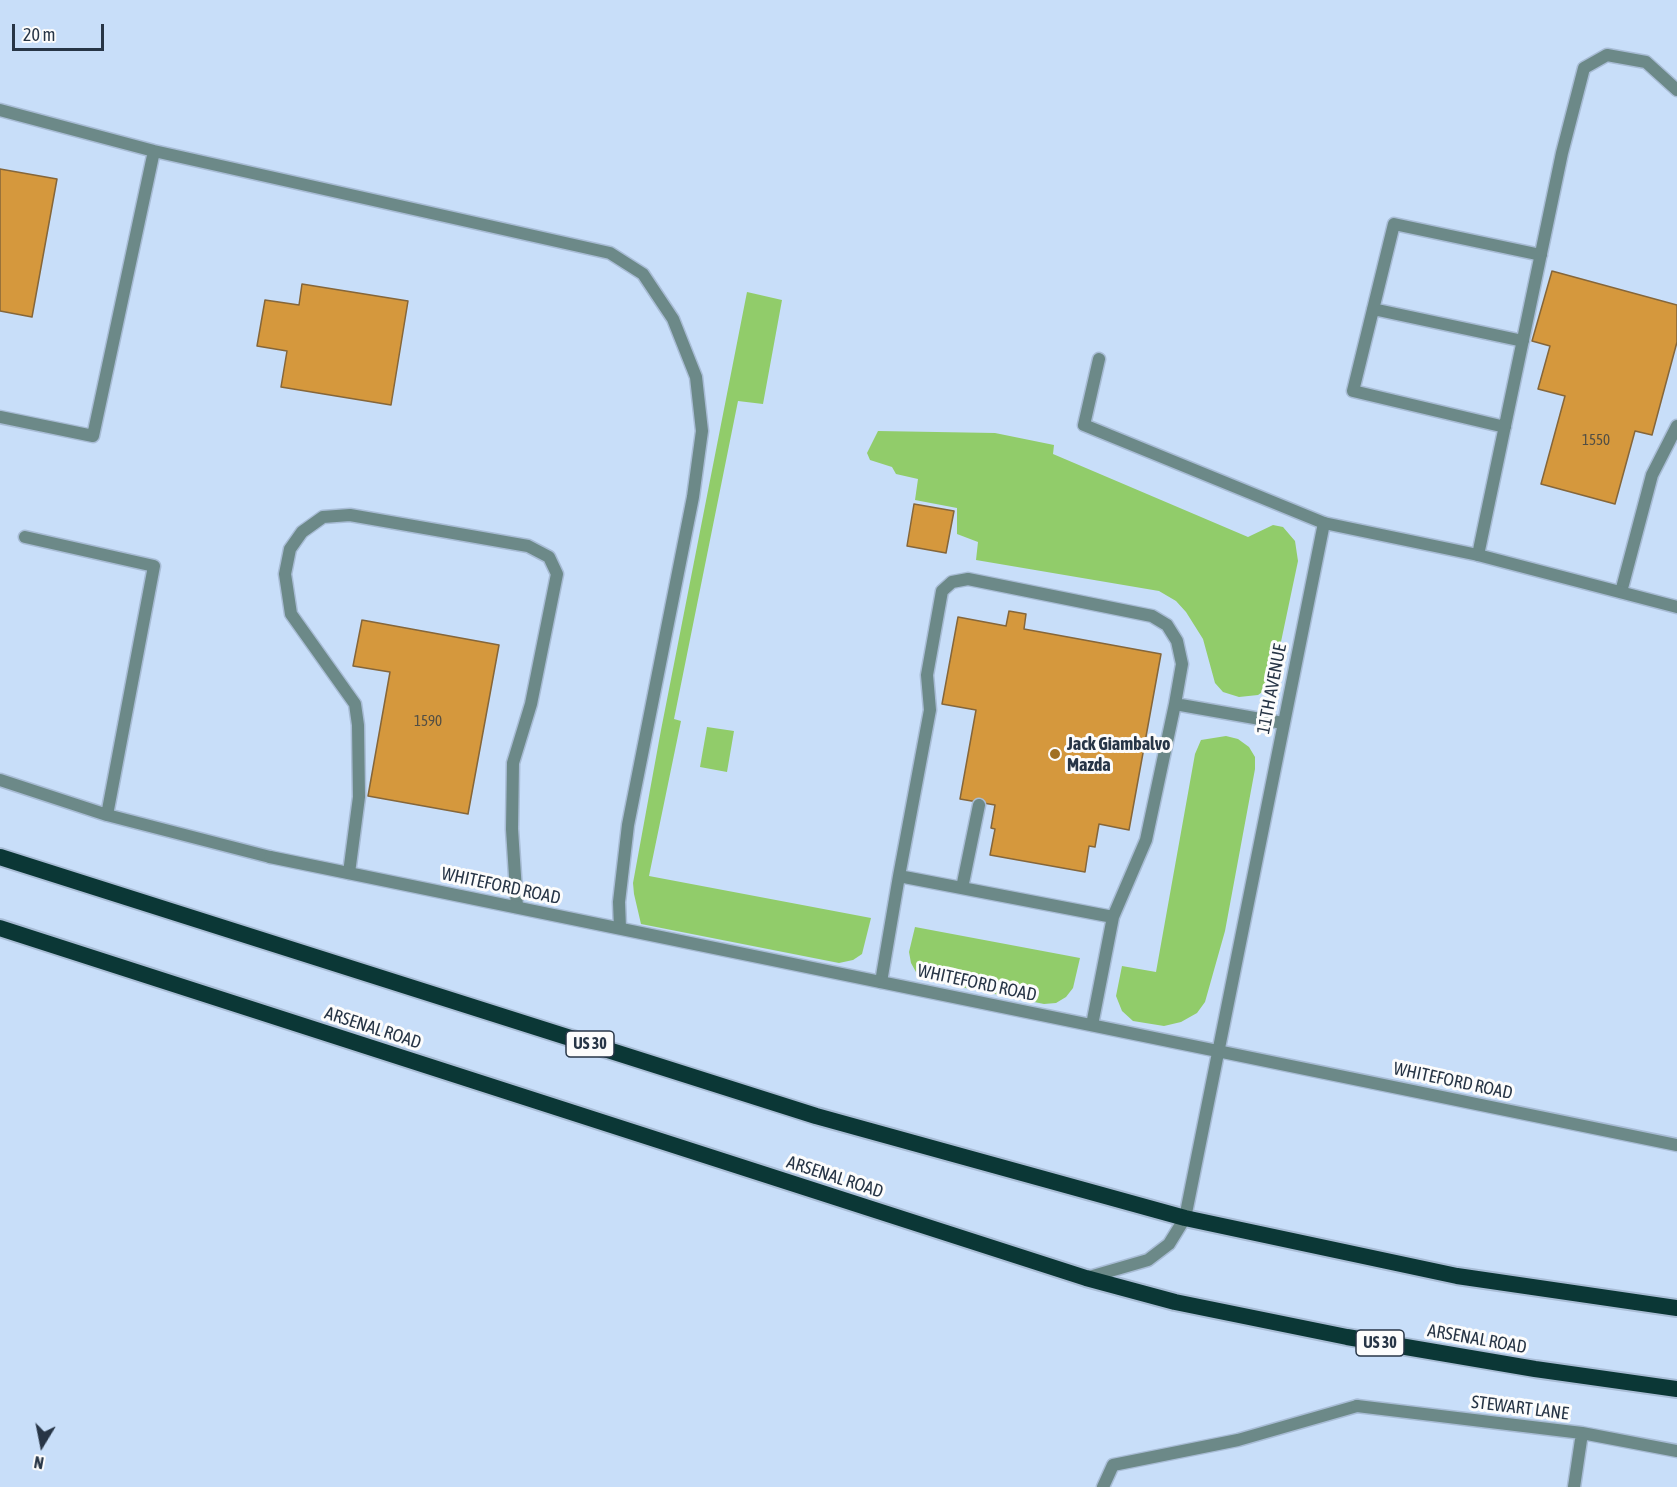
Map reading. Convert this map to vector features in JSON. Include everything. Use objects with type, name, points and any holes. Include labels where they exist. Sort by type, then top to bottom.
[{"type":"highway","name":"US 30","points":[[0,857],[816,1116],[1185,1218],[1457,1276],[1677,1308]]},
{"type":"highway","name":"ARSENAL ROAD","points":[[0,928],[1086,1278],[1175,1302],[1347,1337],[1535,1369],[1677,1389]]},
{"type":"street","points":[[1478,555],[1562,153],[1584,68],[1607,55],[1646,62],[1677,90]]},
{"type":"street","points":[[0,110],[154,151],[610,253],[644,273],[673,319],[696,377],[702,431],[693,497],[628,825],[619,902],[620,928]]},
{"type":"street","points":[[0,417],[93,436],[154,151]]},
{"type":"street","points":[[1505,427],[1353,391],[1394,224],[1541,255]]},
{"type":"street","points":[[1373,309],[1522,341]]},
{"type":"street","points":[[1099,359],[1084,425],[1324,524],[1478,555],[1677,607]]},
{"type":"street","points":[[1621,592],[1653,475],[1677,426]]},
{"type":"street","points":[[349,873],[359,797],[358,725],[355,704],[291,614],[285,574],[290,549],[302,532],[323,517],[350,515],[528,546],[549,557],[557,574],[531,705],[513,763],[512,830],[517,907]]},
{"type":"street","name":"11TH AVENUE","points":[[1185,1218],[1324,524]]},
{"type":"street","points":[[25,537],[154,566],[107,815]]},
{"type":"street","points":[[881,982],[930,710],[927,675],[942,591],[952,582],[968,579],[1152,616],[1167,625],[1177,641],[1182,664],[1146,840],[1113,917],[1092,1025]]},
{"type":"street","points":[[1175,704],[1283,723]]},
{"type":"street","name":"WHITEFORD ROAD","points":[[0,780],[107,815],[270,856],[1677,1145]]},
{"type":"street","points":[[962,888],[979,805]]},
{"type":"street","points":[[899,876],[1113,917]]},
{"type":"street","points":[[1086,1278],[1148,1260],[1168,1244],[1185,1218]]},
{"type":"street","name":"STEWART LANE","points":[[1103,1487],[1113,1465],[1238,1440],[1357,1406],[1582,1433],[1677,1451]]},
{"type":"street","points":[[1574,1487],[1582,1433]]},
{"type":"green space","points":[[747,292],[782,300],[763,404],[738,401],[674,719],[681,721],[649,876],[871,918],[862,954],[853,960],[839,963],[641,924],[634,894],[633,883],[661,730]]},
{"type":"green space","points":[[878,431],[995,433],[1054,445],[1053,454],[1248,537],[1273,525],[1283,527],[1295,541],[1298,561],[1274,675],[1268,688],[1258,695],[1239,697],[1223,692],[1215,683],[1203,639],[1186,612],[1176,601],[1159,591],[976,560],[978,542],[957,534],[957,508],[915,500],[918,479],[896,474],[892,467],[870,460],[867,453]]},
{"type":"green space","points":[[707,727],[734,731],[727,772],[700,767]]},
{"type":"green space","points":[[1226,736],[1238,739],[1249,747],[1255,757],[1255,769],[1225,931],[1205,1002],[1197,1013],[1181,1022],[1164,1026],[1133,1021],[1122,1011],[1116,996],[1122,966],[1156,972],[1195,754],[1201,740]]},
{"type":"green space","points":[[915,927],[1080,958],[1073,988],[1066,997],[1056,1003],[1044,1004],[926,980],[916,972],[911,963],[909,952]]},
{"type":"building","points":[[0,169],[57,179],[32,317],[0,311]]},
{"type":"building","points":[[1552,271],[1677,305],[1677,342],[1652,435],[1635,431],[1615,504],[1541,484],[1565,396],[1538,389],[1550,346],[1532,341]]},
{"type":"building","points":[[302,284],[408,301],[391,405],[281,387],[287,351],[257,346],[265,300],[299,305]]},
{"type":"building","points":[[914,504],[954,511],[946,553],[907,546]]},
{"type":"building","name":"Jack Giambalvo Mazda","points":[[1009,611],[1026,614],[1024,629],[1161,654],[1129,830],[1099,824],[1095,847],[1089,846],[1085,872],[990,855],[995,829],[991,828],[995,805],[960,799],[976,710],[942,704],[958,617],[1006,626]]},
{"type":"building","points":[[362,620],[499,645],[468,814],[368,796],[390,672],[353,666]]},
{"type":"place","name":"Jack Giambalvo Mazda","points":[[1055,754]]}]
